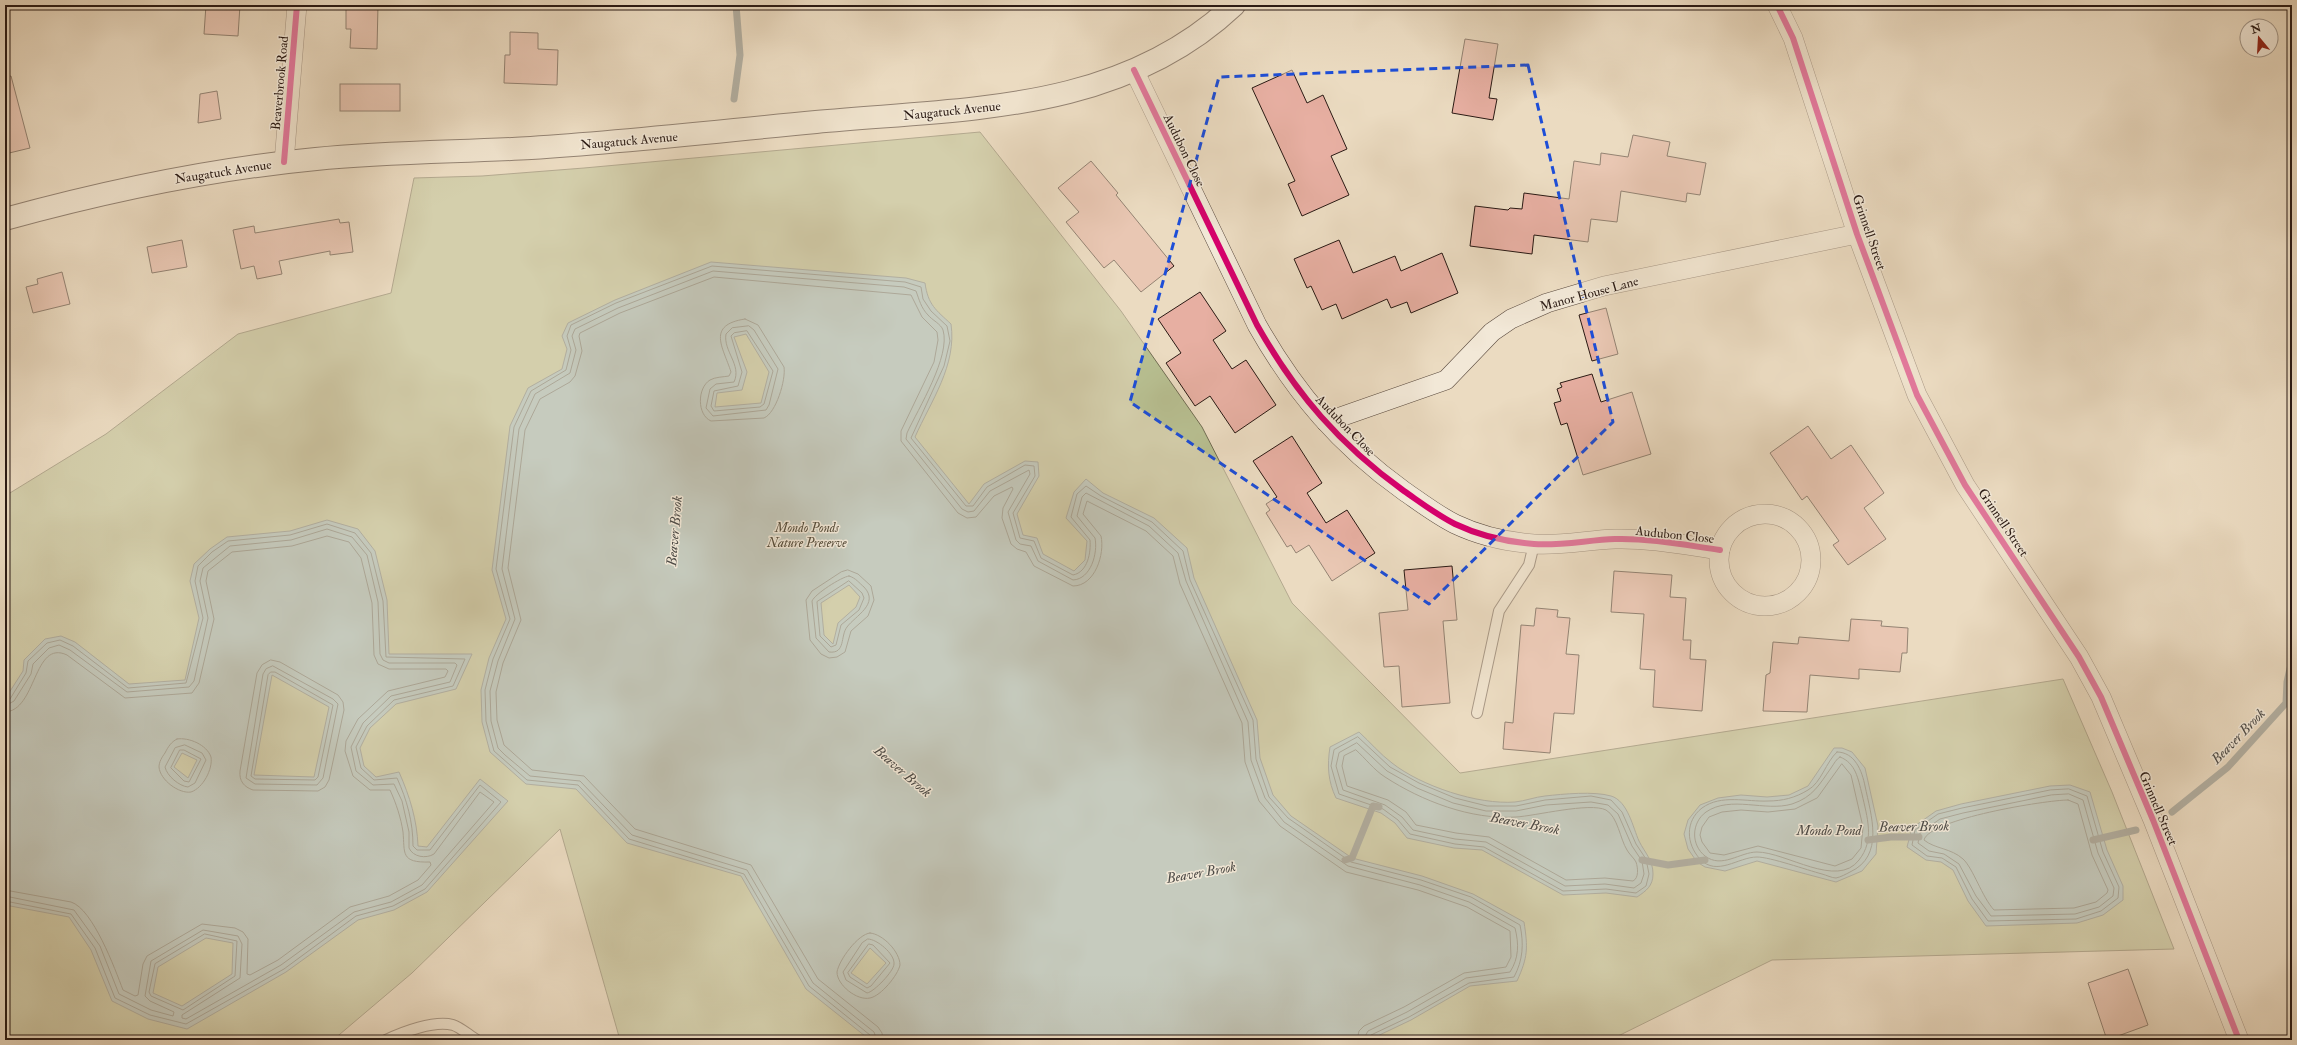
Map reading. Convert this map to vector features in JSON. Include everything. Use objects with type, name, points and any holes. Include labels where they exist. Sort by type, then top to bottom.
[{"type":"main road","name":"Naugatuck Avenue","points":[[5,219],[144,184],[198,174],[284,162],[360,156],[563,146],[985,107],[1056,97],[1100,84],[1165,55],[1198,34],[1234,5]]},
{"type":"street","name":"Beaverbrook Road","points":[[284,162],[297,5]]},
{"type":"street","name":"Grinnell Street","points":[[1777,5],[1793,38],[1858,234],[1917,395],[1939,440],[1965,485],[2079,657],[2100,697],[2153,820],[2239,1040]]},
{"type":"street","name":"Audubon Close","points":[[1134,70],[1257,326],[1275,358],[1296,388],[1326,422],[1353,451],[1374,469],[1455,524],[1492,537],[1534,544],[1616,539],[1663,541],[1720,550]]},
{"type":"street","name":"Manor House Lane","points":[[1326,422],[1446,380],[1492,332],[1511,319],[1547,303],[1604,286],[1858,234]]},
{"type":"street","name":"Audubon Close","points":[[1763,514],[1777,515],[1791,522],[1802,532],[1809,545],[1811,560],[1809,574],[1802,587],[1792,597],[1780,603],[1766,606],[1752,604],[1740,598],[1729,589],[1722,577],[1719,564],[1720,550],[1726,536],[1735,525],[1748,517],[1763,514]]},
{"type":"lane","points":[[1477,713],[1499,611],[1529,565],[1534,544]]},
{"type":"lane","points":[[386,1040],[402,1032],[431,1025],[453,1025],[477,1040]]},
{"type":"highlighted area","points":[[1528,65],[1613,422],[1429,604],[1130,402],[1219,77]]},
{"type":"green space","name":"Mondo Ponds Nature Preserve","points":[[980,132],[1121,311],[1202,427],[1292,603],[1460,773],[2063,679],[2112,792],[2174,949],[1772,960],[1610,1040],[620,1040],[560,829],[412,973],[333,1040],[5,1040],[5,496],[106,434],[238,334],[391,293],[414,178],[482,176],[584,168]]},
{"type":"water","points":[[711,262],[906,278],[925,283],[926,291],[931,302],[937,311],[951,324],[952,339],[950,354],[941,382],[915,437],[969,504],[984,484],[1025,461],[1038,462],[1039,476],[1017,514],[1023,535],[1037,538],[1043,554],[1074,571],[1085,560],[1087,541],[1066,518],[1074,492],[1086,479],[1103,493],[1154,518],[1187,548],[1194,578],[1257,720],[1260,758],[1273,795],[1291,816],[1352,858],[1422,876],[1473,894],[1524,922],[1526,952],[1517,981],[1470,986],[1411,1020],[1369,1040],[870,1040],[806,989],[741,876],[627,843],[576,789],[526,784],[490,752],[482,722],[481,690],[489,658],[506,619],[492,570],[510,426],[528,388],[562,369],[567,349],[562,336],[568,323],[615,300]],"holes":[[[746,334],[769,372],[761,403],[715,407],[717,393],[742,390],[747,372],[734,337]],[[849,585],[860,597],[856,607],[838,623],[833,644],[824,635],[821,603]],[[870,948],[886,963],[867,984],[851,973]]]},
{"type":"water","points":[[327,520],[358,529],[375,551],[387,600],[389,654],[472,654],[456,689],[396,704],[370,728],[360,748],[364,766],[376,777],[399,772],[412,809],[418,846],[427,847],[480,779],[508,801],[427,892],[394,910],[358,920],[286,972],[187,1029],[148,1019],[112,1001],[91,950],[69,917],[5,905],[5,699],[23,671],[24,660],[45,639],[61,636],[75,642],[129,684],[185,680],[199,618],[190,581],[194,564],[210,549],[227,537],[290,531]],"holes":[[[272,675],[329,707],[314,777],[254,775]],[[182,753],[197,760],[188,778],[174,767]],[[206,938],[233,943],[232,974],[182,1006],[153,993],[158,967]]]},
{"type":"water","points":[[1359,732],[1379,752],[1404,771],[1434,786],[1467,797],[1500,802],[1515,802],[1545,796],[1587,793],[1604,794],[1617,799],[1626,809],[1639,841],[1652,865],[1652,882],[1646,890],[1637,897],[1606,893],[1563,895],[1482,850],[1454,848],[1407,838],[1395,823],[1381,813],[1336,798],[1331,786],[1329,773],[1330,747]]},
{"type":"water","name":"Mondo Pond","points":[[1834,748],[1842,748],[1852,752],[1865,768],[1878,826],[1876,854],[1862,871],[1836,882],[1757,861],[1725,871],[1705,867],[1697,862],[1688,849],[1684,834],[1688,820],[1700,805],[1718,798],[1741,795],[1767,797],[1789,795],[1808,786]]},
{"type":"water","points":[[2070,785],[2090,792],[2107,850],[2123,886],[2123,900],[2103,915],[2077,923],[1986,926],[1968,901],[1953,870],[1941,862],[1926,860],[1907,847],[1912,828],[1936,811],[1961,804],[2050,786]]},
{"type":"building","points":[[206,5],[240,5],[238,36],[204,34]]},
{"type":"building","points":[[346,5],[378,5],[377,49],[350,48],[351,29],[346,29]]},
{"type":"building","points":[[510,32],[538,33],[538,49],[558,50],[557,85],[504,83],[505,55],[510,55]]},
{"type":"building","points":[[1465,39],[1498,44],[1489,98],[1497,99],[1493,120],[1452,113]]},
{"type":"building","points":[[1292,70],[1307,103],[1323,95],[1347,149],[1331,156],[1349,195],[1302,216],[1288,184],[1295,181],[1252,88]]},
{"type":"building","points":[[11,76],[30,148],[5,154],[5,77]]},
{"type":"building","points":[[340,84],[400,84],[400,111],[340,111]]},
{"type":"building","points":[[217,91],[221,119],[198,123],[200,94]]},
{"type":"building","points":[[1633,135],[1670,142],[1667,156],[1706,163],[1700,195],[1687,193],[1686,202],[1621,191],[1617,222],[1591,219],[1588,242],[1534,235],[1532,254],[1470,246],[1475,206],[1508,210],[1510,208],[1522,209],[1524,193],[1569,199],[1574,161],[1600,165],[1601,153],[1628,157]]},
{"type":"building","points":[[1091,161],[1118,193],[1116,195],[1174,266],[1141,292],[1114,260],[1104,268],[1066,222],[1079,212],[1058,188]]},
{"type":"building","points":[[339,219],[340,223],[349,222],[353,252],[330,255],[330,251],[279,261],[282,274],[257,279],[254,266],[241,269],[233,230],[254,226],[255,233]]},
{"type":"building","points":[[182,240],[187,267],[152,273],[147,247]]},
{"type":"building","points":[[1339,240],[1353,273],[1395,256],[1401,271],[1442,253],[1458,293],[1411,313],[1407,302],[1391,308],[1387,299],[1342,319],[1336,304],[1322,310],[1311,286],[1307,288],[1294,259]]},
{"type":"building","points":[[62,272],[70,304],[33,313],[26,287],[38,284],[37,279]]},
{"type":"building","points":[[1200,292],[1226,331],[1213,340],[1232,369],[1246,360],[1276,405],[1235,433],[1210,396],[1195,406],[1166,363],[1181,353],[1158,319]]},
{"type":"building","points":[[1606,308],[1618,354],[1592,361],[1579,315]]},
{"type":"building","points":[[1592,374],[1601,402],[1632,392],[1651,454],[1583,475],[1567,423],[1561,425],[1554,403],[1561,401],[1557,389],[1562,387],[1560,383]]},
{"type":"building","points":[[1808,426],[1831,459],[1851,445],[1884,493],[1864,508],[1886,539],[1848,565],[1833,545],[1839,541],[1807,496],[1802,500],[1770,453]]},
{"type":"building","points":[[1292,436],[1322,483],[1307,493],[1326,523],[1347,510],[1375,553],[1332,581],[1309,545],[1296,553],[1291,545],[1287,547],[1266,513],[1270,510],[1266,504],[1277,497],[1253,461]]},
{"type":"building","points":[[1452,566],[1457,620],[1443,621],[1450,703],[1402,707],[1399,666],[1384,667],[1379,613],[1408,610],[1404,570]]},
{"type":"building","points":[[1614,571],[1672,575],[1670,597],[1686,598],[1683,640],[1691,640],[1690,659],[1706,660],[1702,711],[1653,707],[1655,670],[1640,669],[1644,614],[1611,612]]},
{"type":"building","points":[[1536,608],[1558,610],[1557,617],[1570,618],[1566,654],[1579,655],[1574,714],[1554,713],[1550,753],[1503,749],[1505,722],[1513,723],[1521,625],[1534,626]]},
{"type":"building","points":[[1851,619],[1882,621],[1881,626],[1908,628],[1907,653],[1902,653],[1900,672],[1859,669],[1859,679],[1810,675],[1807,712],[1763,711],[1766,675],[1770,673],[1773,642],[1798,644],[1799,637],[1849,641]]},
{"type":"building","points":[[2128,969],[2148,1025],[2107,1040],[2088,983]]},
{"type":"waterway","name":"Beaver Brook","points":[[734,99],[740,55],[736,5]]},
{"type":"waterway","name":"Beaver Brook","points":[[2172,812],[2228,767],[2286,703],[2287,682],[2292,660]]},
{"type":"waterway","name":"Beaver Brook","points":[[1345,860],[1352,858],[1373,806],[1379,807]]},
{"type":"waterway","name":"Beaver Brook","points":[[2093,840],[2136,830]]},
{"type":"waterway","name":"Beaver Brook","points":[[1868,840],[1891,837],[1919,837]]},
{"type":"waterway","name":"Beaver Brook","points":[[1642,860],[1668,865],[1705,860]]},
{"type":"cycle path","points":[[284,162],[297,5]]},
{"type":"cycle path","points":[[1777,5],[1793,38],[1857,234],[1917,395],[1965,485],[2079,657],[2101,697],[2153,820],[2239,1040]]},
{"type":"cycle path","points":[[1134,70],[1257,325],[1272,350],[1287,374],[1321,417],[1381,473],[1435,513],[1455,524],[1483,535],[1504,540],[1524,543],[1564,544],[1595,540],[1628,539],[1668,542],[1720,550]]}]
